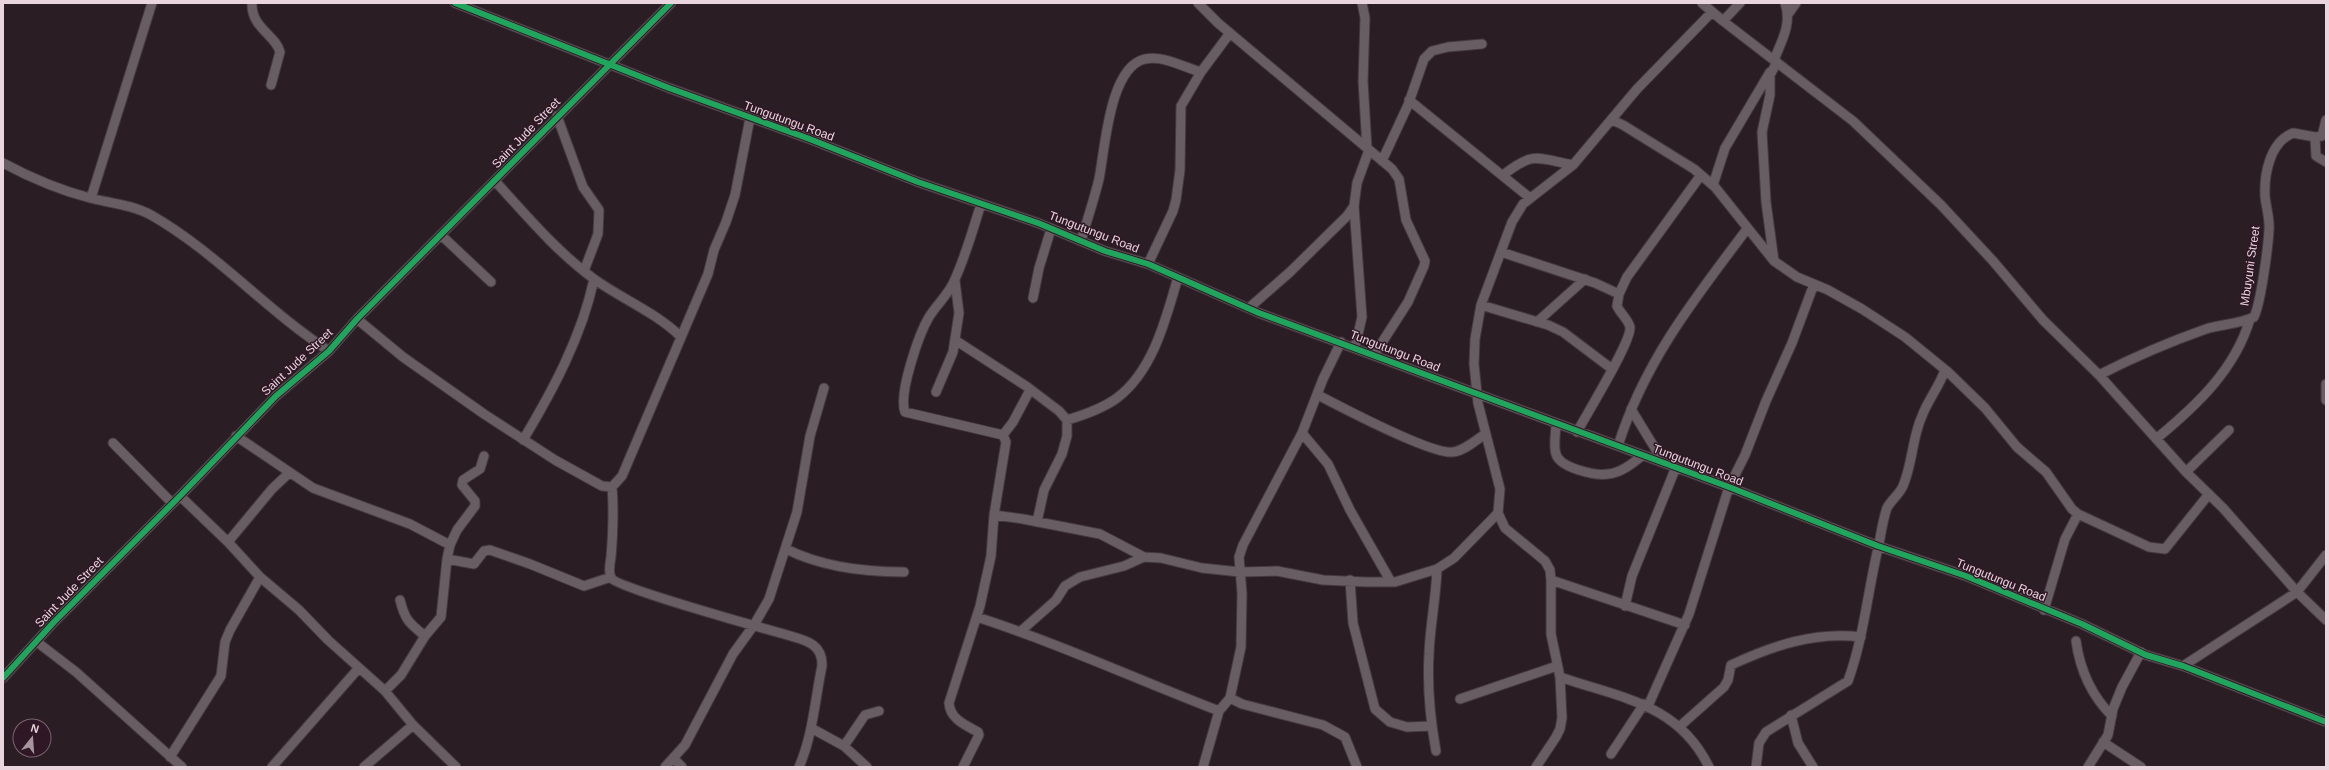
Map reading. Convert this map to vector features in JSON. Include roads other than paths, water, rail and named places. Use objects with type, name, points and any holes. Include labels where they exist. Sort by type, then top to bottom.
[{"type":"street","points":[[91,198],[152,3]]},
{"type":"street","points":[[252,3],[254,17],[262,31],[279,48],[280,52],[271,85]]},
{"type":"street","name":"Tungutungu Road","points":[[455,3],[469,6],[610,65],[750,118],[1081,241],[1148,264],[1249,308],[1476,392],[1577,432],[1729,487],[1878,546],[1966,576],[2044,610],[2082,624],[2141,652],[2183,666],[2326,722]]},
{"type":"street","name":"Saint Jude Street","points":[[4,675],[37,642],[54,622],[180,496],[236,436],[276,396],[329,351],[357,319],[495,181],[557,116],[671,3]]},
{"type":"street","points":[[1198,3],[1230,33],[1392,169],[1399,179],[1406,220],[1424,261],[1424,266],[1408,302],[1374,355]]},
{"type":"street","points":[[1356,347],[1362,317],[1354,206],[1357,183],[1368,149],[1363,81],[1365,18],[1362,3]]},
{"type":"street","points":[[1702,3],[1723,21],[1853,121],[1941,205],[1993,261],[2043,320],[2099,375],[2156,440],[2209,494],[2297,592],[2326,620]]},
{"type":"street","points":[[1723,21],[1740,3]]},
{"type":"street","points":[[1713,185],[1725,148],[1776,61],[1789,23],[1789,13],[1785,3]]},
{"type":"street","points":[[1789,13],[1796,3]]},
{"type":"street","points":[[1536,767],[1560,729],[1562,699],[1560,677],[1551,634],[1550,570],[1545,561],[1505,528],[1498,513],[1500,489],[1485,434],[1476,392],[1474,364],[1475,345],[1481,305],[1512,222],[1523,204],[1573,165],[1637,89],[1712,12]]},
{"type":"street","points":[[1148,264],[1174,211],[1180,170],[1181,106],[1200,72],[1230,33]]},
{"type":"street","points":[[1382,161],[1409,100],[1424,59],[1432,51],[1448,46],[1482,44]]},
{"type":"street","points":[[1081,241],[1098,180],[1110,115],[1124,74],[1134,63],[1144,59],[1156,58],[1200,72]]},
{"type":"street","points":[[1771,71],[1770,96],[1762,132],[1766,202],[1774,261]]},
{"type":"street","points":[[1409,100],[1530,198]]},
{"type":"street","points":[[557,116],[583,187],[598,210],[598,234],[584,271]]},
{"type":"street","points":[[750,118],[735,195],[726,222],[714,250],[708,274],[680,336],[670,366],[622,476],[612,487],[614,523],[610,569],[611,577],[616,582],[640,592],[804,640],[820,650],[822,655],[822,666],[811,728],[805,754],[799,767]]},
{"type":"street","points":[[1612,120],[1624,125],[1701,175],[1713,185],[1727,199],[1747,229],[1774,261],[1797,277],[1814,284],[1862,309],[1905,337],[1945,370],[1985,408],[2018,446],[2046,472],[2068,504],[2078,514],[2149,547],[2161,550],[2165,549],[2209,494]]},
{"type":"street","points":[[2326,120],[2322,136],[2315,137],[2316,157],[2326,162]]},
{"type":"street","name":"Mbuyuni Street","points":[[2099,375],[2142,353],[2169,342],[2209,328],[2250,319],[2255,315],[2265,264],[2269,229],[2265,197],[2266,175],[2274,152],[2282,140],[2293,133],[2315,137]]},
{"type":"street","points":[[1503,175],[1522,161],[1531,158],[1573,165]]},
{"type":"street","points":[[3,163],[45,183],[91,198],[149,214],[172,228],[206,253],[287,322],[329,351]]},
{"type":"street","points":[[1577,432],[1612,369],[1630,332],[1628,321],[1616,306],[1619,294],[1627,277],[1701,175]]},
{"type":"street","points":[[495,181],[556,247],[584,271],[594,279],[653,316],[680,336]]},
{"type":"street","points":[[982,204],[955,281],[930,316],[917,343],[904,393],[903,406],[905,412],[1003,435]]},
{"type":"street","points":[[1249,308],[1314,249],[1354,206]]},
{"type":"street","points":[[1033,298],[1039,268],[1051,229]]},
{"type":"street","points":[[1618,446],[1631,409],[1672,331],[1747,229]]},
{"type":"street","points":[[441,235],[491,282]]},
{"type":"street","points":[[1501,252],[1585,279],[1619,294]]},
{"type":"street","points":[[1066,420],[1098,409],[1117,398],[1135,379],[1158,342],[1164,328],[1178,278]]},
{"type":"street","points":[[523,440],[567,357],[589,303],[594,279]]},
{"type":"street","points":[[1537,322],[1585,279]]},
{"type":"street","points":[[936,392],[953,352],[959,313],[955,281]]},
{"type":"street","points":[[1611,754],[1646,705],[1685,625],[1698,591],[1729,487],[1745,455],[1766,401],[1792,343],[1814,284]]},
{"type":"street","points":[[1481,305],[1537,322],[1563,332],[1612,369]]},
{"type":"street","points":[[357,319],[404,357],[523,440],[602,486],[612,487]]},
{"type":"street","points":[[2156,440],[2193,406],[2229,366],[2250,319]]},
{"type":"street","points":[[955,340],[1030,390],[1059,411],[1066,420],[1067,436],[1064,448],[1044,490],[1037,522]]},
{"type":"street","points":[[1203,767],[1219,711],[1230,698],[1241,647],[1242,594],[1239,557],[1242,545],[1302,433],[1341,342]]},
{"type":"street","points":[[1756,767],[1759,743],[1766,732],[1791,715],[1842,687],[1848,681],[1861,637],[1878,546],[1887,509],[1892,499],[1901,490],[1911,464],[1917,428],[1922,414],[1934,395],[1945,370]]},
{"type":"street","points":[[2326,384],[2326,400]]},
{"type":"street","points":[[665,767],[674,759],[685,745],[733,654],[754,626],[769,599],[797,512],[810,436],[824,388]]},
{"type":"street","points":[[1003,435],[1013,422],[1030,390]]},
{"type":"street","points":[[1318,395],[1415,442],[1433,449],[1453,452],[1485,434]]},
{"type":"street","points":[[1631,409],[1664,463]]},
{"type":"street","points":[[1556,423],[1556,455],[1562,462],[1586,472],[1609,474],[1627,467],[1643,455]]},
{"type":"street","points":[[2186,472],[2229,430]]},
{"type":"street","points":[[1302,433],[1328,464],[1350,510],[1391,582]]},
{"type":"street","points":[[963,767],[979,735],[978,732],[949,711],[949,703],[978,617],[991,556],[994,515],[1006,442],[1003,435]]},
{"type":"street","points":[[236,436],[313,488],[410,524],[450,545]]},
{"type":"street","points":[[113,444],[172,503]]},
{"type":"street","points":[[385,692],[401,676],[425,636],[441,617],[447,559],[450,545],[457,530],[475,506],[476,501],[463,488],[463,480],[480,468],[484,456]]},
{"type":"street","points":[[1625,606],[1632,576],[1676,467]]},
{"type":"street","points":[[228,542],[272,489],[289,473]]},
{"type":"street","points":[[180,496],[228,542],[260,576],[299,610],[358,669],[385,692],[413,725],[456,767]]},
{"type":"street","points":[[994,515],[1100,534],[1144,557],[1161,558],[1202,568],[1240,572],[1277,572],[1323,580],[1391,582],[1437,569],[1454,558],[1498,513]]},
{"type":"street","points":[[2044,610],[2064,539],[2078,514]]},
{"type":"street","points":[[786,549],[814,561],[864,571],[904,572]]},
{"type":"street","points":[[447,559],[474,564],[484,551],[490,550],[530,564],[584,586],[611,577]]},
{"type":"street","points":[[2183,666],[2297,592],[2326,555]]},
{"type":"street","points":[[1021,631],[1056,600],[1065,586],[1080,577],[1124,566],[1144,557]]},
{"type":"street","points":[[1436,751],[1428,703],[1429,652],[1436,595],[1437,569]]},
{"type":"street","points":[[170,757],[221,676],[226,642],[230,630],[260,576]]},
{"type":"street","points":[[1350,580],[1353,623],[1375,709],[1390,722],[1407,727],[1432,726]]},
{"type":"street","points":[[1551,580],[1685,625]]},
{"type":"street","points":[[400,600],[404,616],[408,623],[425,636]]},
{"type":"street","points":[[978,617],[1021,631],[1097,661],[1156,688],[1219,711]]},
{"type":"street","points":[[1679,727],[1724,687],[1728,680],[1731,665],[1739,660],[1779,645],[1804,639],[1831,635],[1861,637]]},
{"type":"street","points":[[2076,641],[2083,675],[2098,700],[2112,716]]},
{"type":"street","points":[[37,642],[76,672],[182,767]]},
{"type":"street","points":[[2088,767],[2108,735],[2112,716],[2122,687],[2141,652]]},
{"type":"street","points":[[1460,699],[1557,666]]},
{"type":"street","points":[[272,767],[358,669]]},
{"type":"street","points":[[1560,677],[1646,705],[1679,727],[1692,738],[1709,767]]},
{"type":"street","points":[[1230,698],[1242,704],[1323,725],[1345,737],[1357,767]]},
{"type":"street","points":[[844,746],[865,715],[879,711]]},
{"type":"street","points":[[1791,715],[1798,743],[1813,767]]},
{"type":"street","points":[[364,767],[413,725]]},
{"type":"street","points":[[811,728],[844,746],[867,767]]},
{"type":"street","points":[[2103,742],[2141,767]]},
{"type":"street","points":[[674,759],[682,767]]}]
